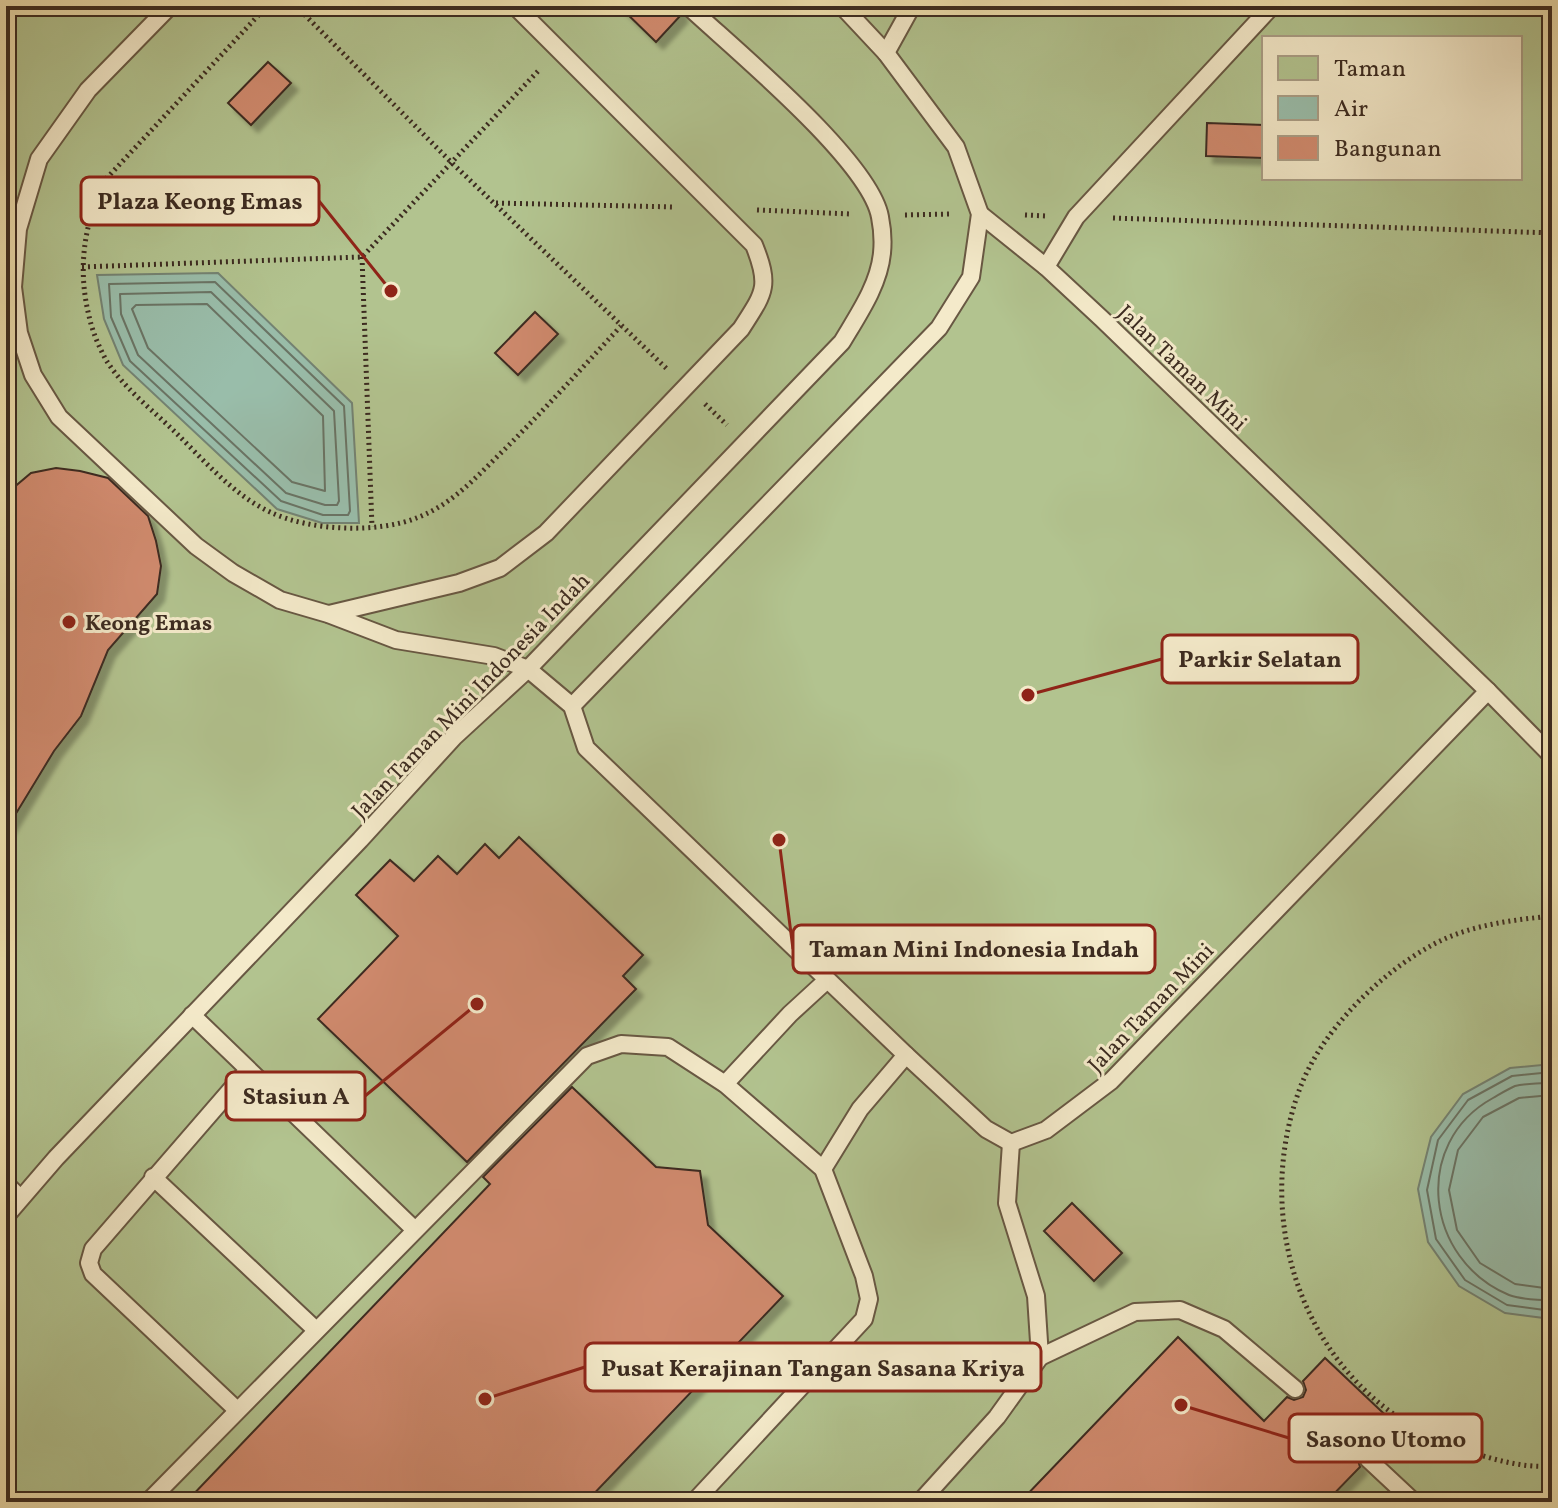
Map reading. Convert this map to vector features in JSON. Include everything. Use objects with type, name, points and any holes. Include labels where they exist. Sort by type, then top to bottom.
[{"type":"lane","points":[[170,6],[88,90],[39,159],[18,229],[10,287],[19,333],[33,375],[59,417],[196,546],[233,573],[280,600],[328,614],[396,640],[494,656],[528,669],[572,706],[586,748],[826,981],[986,1129],[1011,1143],[1007,1203],[1036,1296],[1040,1357]]},
{"type":"lane","points":[[328,614],[459,583],[500,568],[546,533],[741,329],[762,296],[763,268],[754,245],[515,6]]},
{"type":"lane","points":[[572,706],[939,328],[971,277],[980,214],[956,147],[886,53],[842,6]]},
{"type":"lane","points":[[886,53],[912,6]]},
{"type":"lane","points":[[1046,267],[1076,217],[1272,6]]},
{"type":"lane","name":"Jalan Taman Mini Indonesia Indah","points":[[6,1216],[454,737],[528,669],[842,342],[869,296],[882,254],[880,215],[864,182],[829,138],[689,7]]},
{"type":"lane","name":"Jalan Taman Mini","points":[[980,214],[1046,267],[1552,756]]},
{"type":"lane","name":"Jalan Taman Mini","points":[[1011,1143],[1046,1130],[1111,1081],[1488,691]]},
{"type":"lane","points":[[725,1084],[826,981]]},
{"type":"lane","points":[[192,1015],[415,1230]]},
{"type":"lane","points":[[148,1502],[587,1056],[621,1044],[668,1047],[725,1084],[823,1169],[864,1276],[869,1299],[864,1319],[694,1502]]},
{"type":"lane","points":[[823,1169],[860,1109],[906,1055]]},
{"type":"lane","points":[[237,1410],[93,1274],[89,1263],[93,1249],[248,1070]]},
{"type":"lane","points":[[153,1177],[316,1330]]},
{"type":"lane","points":[[6,1184],[20,1198]]},
{"type":"lane","points":[[920,1502],[997,1417],[1040,1357],[1135,1312],[1180,1310],[1224,1329],[1295,1389]]},
{"type":"lane","points":[[1368,1459],[1414,1502]]},
{"type":"path","points":[[267,6],[106,179],[94,203],[84,239],[82,267],[90,322],[106,359],[128,387],[243,495],[270,512],[301,523],[372,527],[418,518],[456,497],[621,326]]},
{"type":"path","points":[[296,6],[452,163],[745,442]]},
{"type":"path","points":[[82,267],[362,257],[560,48]]},
{"type":"path","points":[[362,257],[372,527]]},
{"type":"path","points":[[1552,916],[1498,922],[1436,943],[1380,980],[1334,1028],[1301,1086],[1283,1150],[1281,1216],[1294,1282],[1324,1341],[1366,1393],[1419,1432],[1480,1457],[1552,1466]]},
{"type":"green space","points":[[6,6],[1552,6],[1552,1502],[6,1502]]},
{"type":"water","points":[[218,273],[352,403],[359,523],[322,523],[277,509],[123,365],[104,319],[97,275]]},
{"type":"water","points":[[1552,1064],[1552,1319],[1505,1313],[1459,1286],[1428,1242],[1418,1189],[1431,1137],[1463,1094],[1510,1068]]},
{"type":"building","points":[[619,6],[678,6],[681,15],[656,42]]},
{"type":"building","points":[[268,62],[291,83],[251,125],[228,103]]},
{"type":"building","points":[[1207,123],[1262,125],[1262,158],[1206,156]]},
{"type":"building","points":[[535,312],[558,334],[518,375],[495,353]]},
{"type":"building","name":"Keong Emas","points":[[56,468],[108,478],[148,516],[161,566],[157,594],[108,650],[81,716],[54,751],[6,830],[6,494],[31,473]]},
{"type":"building","points":[[519,837],[643,955],[623,976],[636,989],[467,1162],[318,1019],[398,936],[356,895],[390,860],[414,881],[438,856],[457,874],[485,844],[499,858]]},
{"type":"building","points":[[572,1087],[656,1167],[700,1171],[708,1225],[783,1296],[586,1502],[186,1502],[490,1184],[483,1177]]},
{"type":"building","points":[[1072,1203],[1122,1253],[1094,1281],[1044,1231]]},
{"type":"building","points":[[1178,1337],[1264,1421],[1287,1397],[1294,1400],[1303,1397],[1306,1390],[1303,1381],[1325,1358],[1398,1427],[1375,1451],[1370,1448],[1361,1451],[1357,1457],[1360,1467],[1326,1502],[1020,1502]]},
{"type":"place","name":"Plaza Keong Emas","points":[[391,291]]},
{"type":"place","name":"Keong Emas","points":[[69,622]]},
{"type":"place","name":"Parkir Selatan","points":[[1028,695]]},
{"type":"place","name":"Taman Mini Indonesia Indah","points":[[779,840]]},
{"type":"place","name":"Stasiun A","points":[[477,1004]]},
{"type":"place","name":"Pusat Kerajinan Tangan Sasana Kriya","points":[[485,1399]]},
{"type":"place","name":"Sasono Utomo","points":[[1181,1405]]}]
